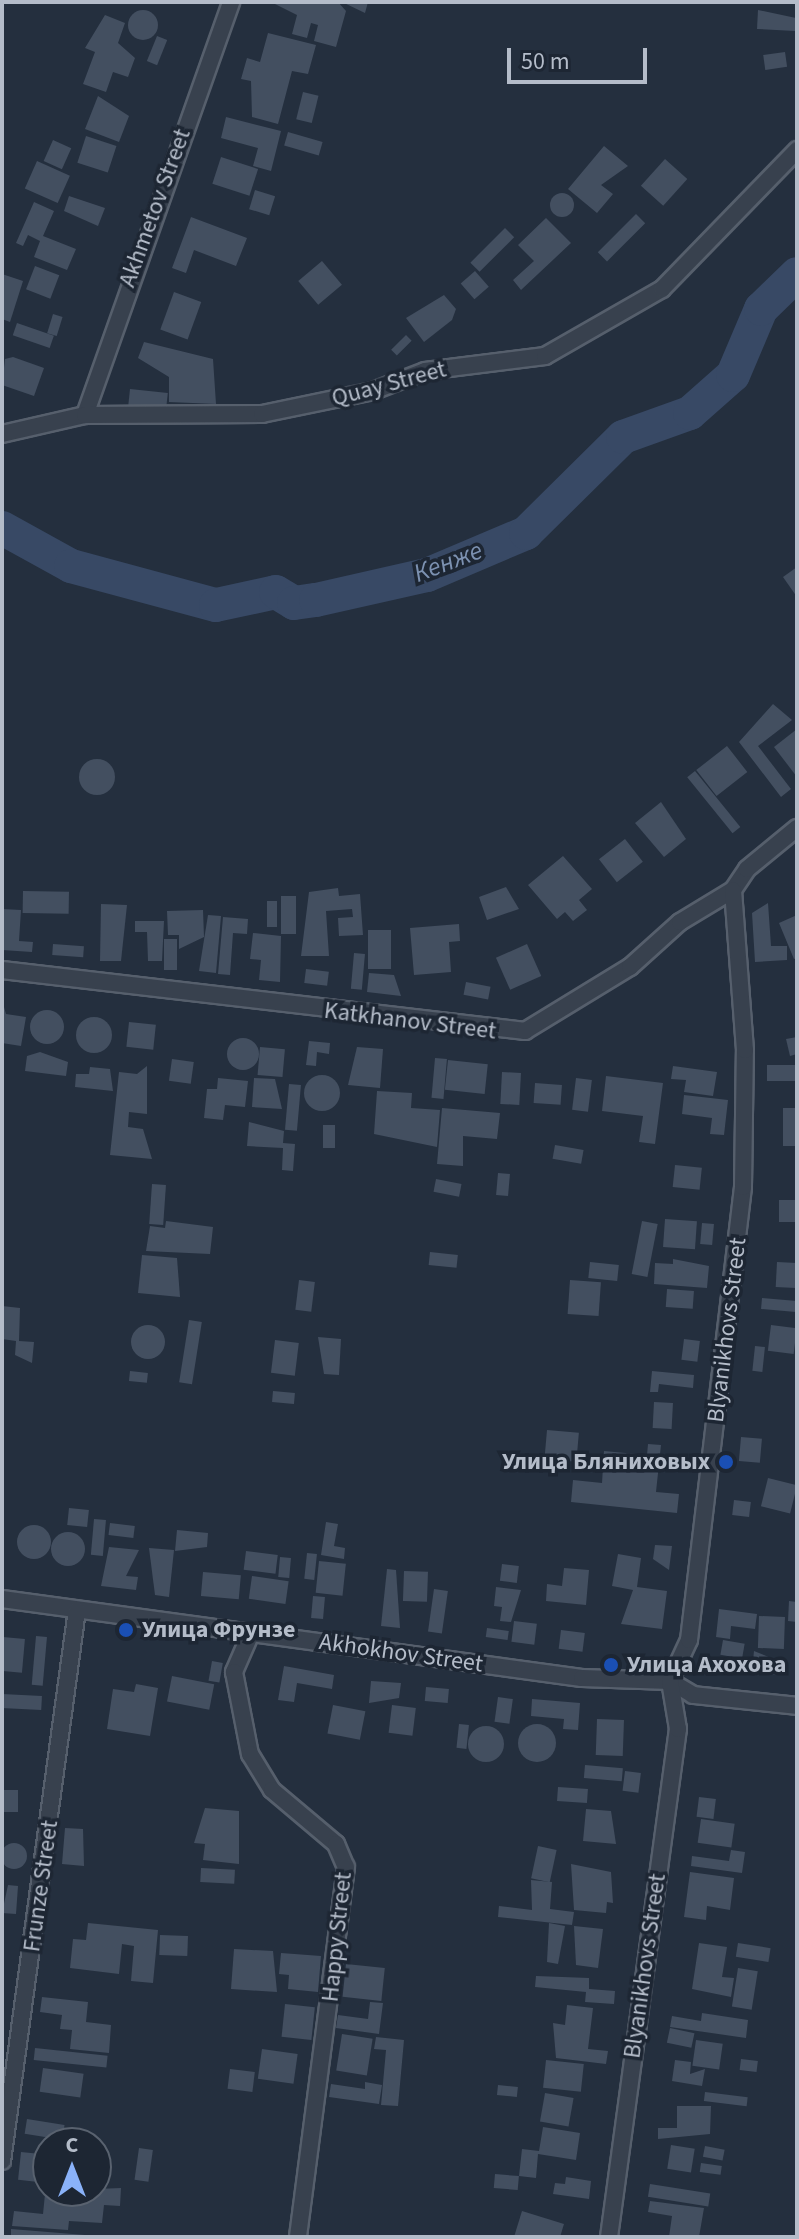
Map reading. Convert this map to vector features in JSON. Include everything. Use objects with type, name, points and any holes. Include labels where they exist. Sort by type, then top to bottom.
[{"type":"street","name":"Akhmetov Street","points":[[85,415],[231,2]]},
{"type":"street","name":"Quay Street","points":[[2,434],[85,415],[262,414],[373,391],[425,371],[545,356],[662,289],[797,150]]},
{"type":"street","name":"Katkhanov Street","points":[[2,970],[518,1032],[558,1017],[733,890],[747,869],[797,828]]},
{"type":"street","name":"Blyanikhovs Street","points":[[609,2237],[678,1729],[670,1681],[684,1664],[691,1626],[743,1187],[745,1050],[733,890]]},
{"type":"street","name":"Akhokhov Street","points":[[2,1599],[582,1678],[670,1681],[693,1695],[797,1706]]},
{"type":"street","name":"Frunze Street","points":[[2,2161],[77,1610]]},
{"type":"street","name":"Happy Street","points":[[251,1633],[234,1672],[250,1754],[272,1790],[336,1844],[346,1867],[298,2237]]},
{"type":"building","points":[[271,2],[338,2],[346,11],[336,47],[314,41],[318,25],[311,23],[307,38],[292,34],[297,15]]},
{"type":"building","points":[[342,2],[368,2],[365,13]]},
{"type":"building","points":[[143,10],[154,14],[158,25],[154,36],[143,40],[132,36],[128,25],[132,14]]},
{"type":"building","points":[[758,10],[796,18],[795,31],[757,29]]},
{"type":"building","points":[[105,15],[125,23],[118,43],[135,58],[128,77],[113,72],[106,92],[83,84],[95,52],[85,48]]},
{"type":"building","points":[[268,33],[316,45],[308,74],[292,71],[278,124],[252,117],[251,81],[241,79],[247,58],[260,62]]},
{"type":"building","points":[[157,36],[167,40],[157,65],[147,61]]},
{"type":"building","points":[[785,52],[787,67],[765,70],[763,55]]},
{"type":"building","points":[[303,92],[319,96],[312,123],[296,119]]},
{"type":"building","points":[[98,96],[129,116],[119,142],[85,129]]},
{"type":"building","points":[[226,117],[281,131],[271,171],[253,166],[258,148],[221,138]]},
{"type":"building","points":[[288,132],[323,142],[319,155],[284,145]]},
{"type":"building","points":[[86,136],[116,146],[108,173],[77,163]]},
{"type":"building","points":[[53,140],[71,148],[62,169],[44,161]]},
{"type":"building","points":[[604,146],[628,166],[601,185],[613,194],[597,213],[568,189]]},
{"type":"building","points":[[221,157],[258,169],[249,196],[212,184]]},
{"type":"building","points":[[665,159],[687,179],[663,206],[641,186]]},
{"type":"building","points":[[37,161],[70,176],[58,203],[25,188]]},
{"type":"building","points":[[255,190],[275,196],[269,215],[249,209]]},
{"type":"building","points":[[562,193],[570,197],[574,205],[570,213],[562,217],[554,213],[550,205],[554,197]]},
{"type":"building","points":[[69,196],[105,208],[98,226],[64,211]]},
{"type":"building","points":[[34,202],[54,211],[43,236],[76,249],[67,270],[34,257],[40,241],[28,235],[23,246],[16,243]]},
{"type":"building","points":[[636,214],[645,223],[607,261],[598,252]]},
{"type":"building","points":[[191,217],[247,238],[236,266],[194,250],[186,273],[172,268]]},
{"type":"building","points":[[546,218],[571,243],[521,290],[513,280],[534,261],[518,245]]},
{"type":"building","points":[[505,228],[514,237],[480,272],[470,263]]},
{"type":"building","points":[[322,261],[342,285],[318,305],[298,281]]},
{"type":"building","points":[[35,266],[59,275],[50,299],[26,289]]},
{"type":"building","points":[[475,271],[489,287],[474,299],[461,283]]},
{"type":"building","points":[[2,274],[23,281],[10,322],[2,319]]},
{"type":"building","points":[[174,292],[201,302],[188,340],[160,330]]},
{"type":"building","points":[[444,295],[456,309],[452,320],[424,342],[406,318]]},
{"type":"building","points":[[53,314],[63,317],[57,336],[47,333]]},
{"type":"building","points":[[17,323],[54,336],[50,348],[13,335]]},
{"type":"building","points":[[406,335],[412,341],[397,356],[391,350]]},
{"type":"building","points":[[144,342],[213,359],[216,404],[169,402],[169,377],[138,358]]},
{"type":"building","points":[[13,357],[44,368],[34,396],[2,385],[5,359]]},
{"type":"building","points":[[130,389],[168,393],[166,412],[128,408]]},
{"type":"building","points":[[797,567],[797,597],[783,577]]},
{"type":"building","points":[[773,704],[792,720],[758,746],[791,789],[781,797],[739,742]]},
{"type":"building","points":[[797,729],[797,777],[774,747]]},
{"type":"building","points":[[727,746],[747,772],[717,796],[696,770]]},
{"type":"building","points":[[97,759],[110,764],[115,777],[110,790],[97,795],[84,790],[79,777],[84,764]]},
{"type":"building","points":[[695,771],[740,827],[733,833],[687,777]]},
{"type":"building","points":[[661,802],[686,839],[664,857],[635,823]]},
{"type":"building","points":[[625,839],[643,862],[617,882],[599,859]]},
{"type":"building","points":[[563,856],[592,889],[579,900],[587,910],[573,921],[565,912],[557,919],[528,885]]},
{"type":"building","points":[[506,887],[519,909],[487,920],[479,897]]},
{"type":"building","points":[[338,888],[339,896],[360,894],[363,935],[339,936],[338,918],[353,917],[352,909],[326,911],[329,956],[301,956],[309,892]]},
{"type":"building","points":[[23,891],[69,892],[69,914],[23,913]]},
{"type":"building","points":[[281,896],[296,896],[296,934],[281,934]]},
{"type":"building","points":[[267,901],[277,901],[277,927],[267,927]]},
{"type":"building","points":[[768,903],[771,946],[787,946],[787,960],[755,962],[752,913]]},
{"type":"building","points":[[101,904],[127,905],[121,961],[100,961]]},
{"type":"building","points":[[2,909],[21,910],[19,941],[33,942],[32,952],[2,950]]},
{"type":"building","points":[[203,910],[204,937],[179,949],[179,935],[168,935],[167,911]]},
{"type":"building","points":[[208,915],[221,916],[216,973],[199,971]]},
{"type":"building","points":[[797,915],[797,958],[794,959],[779,923]]},
{"type":"building","points":[[223,917],[248,919],[247,934],[233,933],[230,975],[218,974]]},
{"type":"building","points":[[135,921],[164,921],[162,961],[148,961],[147,932],[135,932]]},
{"type":"building","points":[[459,924],[460,941],[449,942],[451,972],[414,975],[410,928]]},
{"type":"building","points":[[368,930],[391,930],[391,969],[368,969]]},
{"type":"building","points":[[253,933],[281,936],[280,982],[259,980],[261,960],[250,959]]},
{"type":"building","points":[[164,939],[177,939],[177,970],[164,970]]},
{"type":"building","points":[[53,944],[84,946],[83,957],[52,955]]},
{"type":"building","points":[[527,944],[541,976],[510,990],[496,958]]},
{"type":"building","points":[[354,953],[365,954],[362,990],[351,989]]},
{"type":"building","points":[[306,969],[329,972],[327,986],[304,983]]},
{"type":"building","points":[[369,973],[394,975],[401,996],[367,992]]},
{"type":"building","points":[[466,982],[491,987],[488,1000],[464,995]]},
{"type":"building","points":[[2,1000],[6,1014],[26,1017],[21,1046],[2,1043]]},
{"type":"building","points":[[47,1010],[59,1015],[64,1027],[59,1039],[47,1044],[35,1039],[30,1027],[35,1015]]},
{"type":"building","points":[[94,1017],[107,1022],[112,1035],[107,1048],[94,1053],[81,1048],[76,1035],[81,1022]]},
{"type":"building","points":[[129,1022],[156,1025],[153,1050],[126,1047]]},
{"type":"building","points":[[797,1037],[797,1054],[790,1056],[786,1039]]},
{"type":"building","points":[[243,1038],[254,1043],[259,1054],[254,1065],[243,1070],[232,1065],[227,1054],[232,1043]]},
{"type":"building","points":[[309,1041],[330,1043],[329,1054],[317,1052],[316,1066],[306,1065]]},
{"type":"building","points":[[260,1047],[285,1049],[282,1077],[258,1075]]},
{"type":"building","points":[[357,1047],[383,1049],[380,1088],[348,1085]]},
{"type":"building","points":[[40,1052],[68,1062],[66,1076],[25,1071],[27,1056]]},
{"type":"building","points":[[435,1058],[447,1059],[443,1099],[432,1098]]},
{"type":"building","points":[[172,1059],[194,1062],[191,1084],[169,1081]]},
{"type":"building","points":[[448,1060],[488,1064],[485,1094],[445,1090]]},
{"type":"building","points":[[767,1065],[797,1065],[797,1081],[767,1081]]},
{"type":"building","points":[[147,1066],[147,1114],[129,1112],[128,1127],[143,1129],[152,1159],[110,1155],[119,1072],[137,1074]]},
{"type":"building","points":[[673,1066],[717,1072],[713,1096],[684,1092],[686,1080],[671,1079]]},
{"type":"building","points":[[90,1067],[110,1069],[113,1091],[75,1087],[76,1074],[89,1074]]},
{"type":"building","points":[[502,1072],[521,1073],[519,1105],[500,1104]]},
{"type":"building","points":[[322,1075],[334,1081],[340,1093],[334,1105],[322,1111],[310,1105],[304,1093],[310,1081]]},
{"type":"building","points":[[606,1076],[663,1083],[655,1144],[639,1142],[643,1116],[602,1111]]},
{"type":"building","points":[[218,1078],[248,1081],[245,1107],[225,1105],[223,1120],[204,1118],[207,1089],[217,1089]]},
{"type":"building","points":[[254,1078],[275,1079],[282,1109],[252,1107]]},
{"type":"building","points":[[576,1078],[592,1080],[588,1112],[572,1110]]},
{"type":"building","points":[[535,1083],[562,1085],[561,1105],[534,1103]]},
{"type":"building","points":[[289,1084],[301,1085],[297,1131],[285,1130]]},
{"type":"building","points":[[377,1091],[412,1093],[411,1108],[440,1110],[437,1147],[374,1134]]},
{"type":"building","points":[[684,1095],[728,1100],[724,1135],[710,1134],[712,1118],[682,1114]]},
{"type":"building","points":[[442,1108],[500,1113],[497,1139],[463,1136],[463,1166],[437,1164]]},
{"type":"building","points":[[783,1108],[797,1108],[797,1146],[783,1146]]},
{"type":"building","points":[[249,1122],[284,1131],[283,1143],[295,1144],[293,1171],[282,1170],[283,1148],[247,1146]]},
{"type":"building","points":[[323,1125],[335,1125],[335,1148],[323,1148]]},
{"type":"building","points":[[555,1145],[584,1150],[581,1164],[553,1159]]},
{"type":"building","points":[[675,1165],[702,1168],[700,1190],[673,1187]]},
{"type":"building","points":[[498,1173],[510,1174],[508,1196],[496,1195]]},
{"type":"building","points":[[436,1179],[462,1184],[459,1197],[434,1192]]},
{"type":"building","points":[[152,1184],[166,1185],[163,1225],[149,1224]]},
{"type":"building","points":[[779,1200],[797,1200],[797,1222],[779,1222]]},
{"type":"building","points":[[665,1219],[697,1221],[695,1249],[663,1247]]},
{"type":"building","points":[[166,1221],[213,1227],[210,1254],[146,1251],[150,1226],[165,1228]]},
{"type":"building","points":[[642,1221],[658,1224],[647,1277],[632,1274]]},
{"type":"building","points":[[702,1223],[714,1224],[712,1245],[700,1244]]},
{"type":"building","points":[[430,1252],[458,1255],[456,1268],[429,1265]]},
{"type":"building","points":[[142,1255],[177,1258],[180,1297],[138,1293]]},
{"type":"building","points":[[673,1259],[709,1266],[707,1288],[654,1284],[655,1263],[673,1264]]},
{"type":"building","points":[[590,1262],[619,1265],[617,1281],[588,1278]]},
{"type":"building","points":[[777,1262],[797,1263],[796,1288],[776,1287]]},
{"type":"building","points":[[299,1280],[315,1282],[311,1312],[295,1310]]},
{"type":"building","points":[[570,1280],[601,1282],[599,1316],[568,1314]]},
{"type":"building","points":[[667,1289],[694,1291],[693,1309],[666,1307]]},
{"type":"building","points":[[762,1298],[797,1301],[796,1312],[761,1309]]},
{"type":"building","points":[[2,1306],[20,1308],[19,1341],[34,1342],[32,1363],[15,1355],[16,1341],[2,1339]]},
{"type":"building","points":[[189,1320],[202,1322],[192,1384],[179,1382]]},
{"type":"building","points":[[148,1325],[160,1330],[165,1342],[160,1354],[148,1359],[136,1354],[131,1342],[136,1330]]},
{"type":"building","points":[[771,1325],[797,1328],[794,1354],[768,1351]]},
{"type":"building","points":[[318,1337],[341,1339],[339,1375],[324,1374]]},
{"type":"building","points":[[684,1339],[700,1341],[697,1362],[681,1360]]},
{"type":"building","points":[[275,1340],[299,1343],[295,1376],[271,1373]]},
{"type":"building","points":[[755,1346],[765,1347],[762,1372],[752,1371]]},
{"type":"building","points":[[130,1371],[148,1373],[147,1383],[129,1381]]},
{"type":"building","points":[[652,1371],[694,1375],[693,1388],[659,1384],[658,1392],[650,1392]]},
{"type":"building","points":[[273,1391],[295,1393],[294,1404],[272,1402]]},
{"type":"building","points":[[654,1402],[673,1403],[672,1429],[653,1428]]},
{"type":"building","points":[[547,1430],[579,1433],[576,1462],[544,1459]]},
{"type":"building","points":[[741,1437],[762,1439],[760,1463],[739,1461]]},
{"type":"building","points":[[648,1444],[661,1445],[656,1492],[679,1494],[677,1513],[571,1502],[573,1480],[602,1483],[604,1451],[647,1455]]},
{"type":"building","points":[[768,1478],[797,1485],[790,1513],[761,1506]]},
{"type":"building","points":[[734,1500],[751,1502],[749,1517],[732,1515]]},
{"type":"building","points":[[69,1508],[89,1510],[87,1527],[67,1525]]},
{"type":"building","points":[[94,1519],[106,1520],[103,1556],[91,1555]]},
{"type":"building","points":[[326,1522],[338,1524],[334,1546],[345,1548],[344,1559],[321,1555]]},
{"type":"building","points":[[110,1523],[135,1526],[133,1538],[109,1535]]},
{"type":"building","points":[[34,1525],[46,1530],[51,1542],[46,1554],[34,1559],[22,1554],[17,1542],[22,1530]]},
{"type":"building","points":[[177,1530],[208,1533],[207,1547],[175,1551]]},
{"type":"building","points":[[68,1532],[80,1537],[85,1549],[80,1561],[68,1566],[56,1561],[51,1549],[56,1537]]},
{"type":"building","points":[[655,1545],[672,1546],[669,1570],[653,1559]]},
{"type":"building","points":[[109,1547],[139,1550],[126,1576],[138,1577],[136,1590],[101,1586]]},
{"type":"building","points":[[149,1548],[174,1550],[169,1597],[155,1595]]},
{"type":"building","points":[[246,1551],[278,1555],[275,1574],[244,1570]]},
{"type":"building","points":[[307,1553],[317,1554],[314,1580],[304,1579]]},
{"type":"building","points":[[618,1554],[641,1558],[637,1587],[667,1591],[662,1629],[621,1624],[633,1590],[612,1586]]},
{"type":"building","points":[[280,1557],[291,1558],[289,1578],[278,1577]]},
{"type":"building","points":[[319,1561],[346,1564],[343,1596],[316,1593]]},
{"type":"building","points":[[502,1564],[519,1566],[517,1583],[500,1581]]},
{"type":"building","points":[[564,1568],[589,1570],[586,1605],[546,1601],[547,1584],[562,1586]]},
{"type":"building","points":[[387,1569],[396,1570],[400,1628],[381,1626]]},
{"type":"building","points":[[404,1571],[428,1572],[427,1602],[403,1601]]},
{"type":"building","points":[[203,1572],[241,1575],[239,1599],[201,1596]]},
{"type":"building","points":[[252,1576],[289,1581],[285,1604],[249,1599]]},
{"type":"building","points":[[496,1587],[521,1590],[511,1622],[500,1621],[502,1607],[494,1606]]},
{"type":"building","points":[[434,1589],[448,1591],[442,1634],[428,1632]]},
{"type":"building","points":[[313,1596],[325,1597],[323,1619],[311,1618]]},
{"type":"building","points":[[789,1601],[797,1602],[797,1622],[788,1621]]},
{"type":"building","points":[[719,1609],[757,1614],[755,1629],[731,1626],[730,1639],[716,1637]]},
{"type":"building","points":[[759,1616],[785,1617],[784,1649],[758,1648]]},
{"type":"building","points":[[514,1621],[537,1624],[534,1645],[511,1642]]},
{"type":"building","points":[[487,1628],[509,1631],[508,1640],[486,1637]]},
{"type":"building","points":[[561,1630],[585,1633],[583,1652],[559,1649]]},
{"type":"building","points":[[36,1636],[47,1637],[43,1686],[32,1685]]},
{"type":"building","points":[[3,1637],[25,1639],[22,1673],[2,1671]]},
{"type":"building","points":[[723,1640],[745,1644],[742,1659],[720,1655]]},
{"type":"building","points":[[754,1651],[781,1662],[780,1675],[752,1672]]},
{"type":"building","points":[[212,1661],[223,1663],[219,1683],[209,1681]]},
{"type":"building","points":[[284,1666],[334,1675],[332,1689],[297,1683],[294,1702],[278,1700]]},
{"type":"building","points":[[172,1676],[214,1684],[209,1710],[167,1702]]},
{"type":"building","points":[[371,1681],[401,1683],[399,1698],[369,1703]]},
{"type":"building","points":[[136,1684],[158,1688],[150,1736],[107,1729],[113,1689],[134,1692]]},
{"type":"building","points":[[426,1687],[449,1689],[448,1703],[425,1701]]},
{"type":"building","points":[[2,1694],[42,1696],[41,1710],[2,1708]]},
{"type":"building","points":[[498,1697],[513,1699],[509,1724],[495,1722]]},
{"type":"building","points":[[532,1699],[580,1703],[578,1730],[563,1729],[564,1719],[531,1716]]},
{"type":"building","points":[[333,1705],[365,1711],[360,1740],[327,1733]]},
{"type":"building","points":[[392,1705],[416,1708],[412,1736],[389,1733]]},
{"type":"building","points":[[597,1719],[624,1720],[623,1756],[596,1755]]},
{"type":"building","points":[[459,1724],[469,1725],[466,1749],[456,1748]]},
{"type":"building","points":[[537,1724],[551,1729],[556,1743],[551,1757],[537,1762],[523,1757],[518,1743],[523,1729]]},
{"type":"building","points":[[486,1726],[499,1731],[504,1744],[499,1757],[486,1762],[473,1757],[468,1744],[473,1731]]},
{"type":"building","points":[[585,1765],[623,1768],[622,1781],[584,1778]]},
{"type":"building","points":[[625,1771],[641,1773],[638,1793],[623,1791]]},
{"type":"building","points":[[558,1787],[588,1789],[587,1803],[557,1801]]},
{"type":"building","points":[[2,1790],[18,1790],[18,1812],[2,1812]]},
{"type":"building","points":[[699,1797],[716,1799],[713,1819],[697,1817]]},
{"type":"building","points":[[205,1808],[239,1811],[239,1864],[203,1860],[205,1844],[194,1843]]},
{"type":"building","points":[[586,1809],[611,1811],[616,1844],[583,1841]]},
{"type":"building","points":[[701,1819],[735,1824],[731,1847],[698,1843]]},
{"type":"building","points":[[65,1828],[83,1829],[84,1866],[62,1864]]},
{"type":"building","points":[[14,1843],[23,1847],[27,1856],[23,1865],[14,1869],[5,1865],[1,1856],[5,1847]]},
{"type":"building","points":[[538,1846],[557,1850],[550,1882],[531,1878]]},
{"type":"building","points":[[731,1850],[745,1852],[742,1873],[691,1866],[692,1856],[729,1861]]},
{"type":"building","points":[[571,1864],[611,1872],[613,1903],[607,1902],[606,1913],[574,1910]]},
{"type":"building","points":[[201,1868],[235,1870],[234,1884],[200,1882]]},
{"type":"building","points":[[690,1872],[734,1878],[730,1910],[707,1906],[706,1920],[684,1917]]},
{"type":"building","points":[[531,1880],[552,1882],[550,1909],[574,1912],[572,1925],[498,1917],[499,1906],[532,1910]]},
{"type":"building","points":[[8,1885],[18,1886],[16,1914],[2,1913]]},
{"type":"building","points":[[88,1923],[158,1930],[153,1983],[131,1981],[134,1946],[122,1944],[119,1974],[70,1968],[73,1939],[86,1940]]},
{"type":"building","points":[[549,1923],[565,1926],[558,1964],[547,1962]]},
{"type":"building","points":[[574,1926],[603,1929],[598,1968],[576,1965]]},
{"type":"building","points":[[160,1935],[188,1936],[187,1956],[159,1955]]},
{"type":"building","points":[[699,1943],[727,1947],[722,1977],[734,1978],[731,1997],[692,1989]]},
{"type":"building","points":[[738,1943],[771,1948],[768,1962],[736,1957]]},
{"type":"building","points":[[234,1949],[273,1951],[277,1992],[231,1989]]},
{"type":"building","points":[[281,1953],[321,1956],[318,1992],[288,1989],[289,1975],[279,1974]]},
{"type":"building","points":[[346,1964],[385,1968],[381,2001],[343,1997]]},
{"type":"building","points":[[738,1968],[758,1971],[752,2010],[732,2007]]},
{"type":"building","points":[[536,1976],[589,1978],[589,1989],[615,1991],[614,2004],[585,2002],[586,1992],[535,1987]]},
{"type":"building","points":[[42,1997],[88,2002],[86,2022],[111,2025],[109,2053],[70,2049],[72,2030],[60,2029],[62,2015],[40,2012]]},
{"type":"building","points":[[370,2002],[383,2003],[379,2034],[336,2028],[338,2015],[368,2019]]},
{"type":"building","points":[[285,2004],[315,2007],[311,2040],[282,2037]]},
{"type":"building","points":[[567,2005],[593,2008],[588,2049],[608,2051],[606,2064],[556,2058],[553,2023],[565,2025]]},
{"type":"building","points":[[702,2013],[748,2020],[746,2038],[670,2027],[672,2016],[701,2021]]},
{"type":"building","points":[[670,2028],[694,2033],[691,2048],[667,2043]]},
{"type":"building","points":[[342,2034],[373,2039],[367,2075],[336,2071]]},
{"type":"building","points":[[376,2037],[404,2040],[398,2106],[381,2105],[386,2050],[374,2049]]},
{"type":"building","points":[[696,2040],[723,2044],[719,2070],[692,2066]]},
{"type":"building","points":[[35,2048],[108,2056],[106,2068],[34,2060]]},
{"type":"building","points":[[262,2049],[298,2054],[293,2084],[258,2079]]},
{"type":"building","points":[[741,2059],[758,2061],[757,2072],[740,2070]]},
{"type":"building","points":[[546,2060],[584,2064],[581,2092],[543,2088]]},
{"type":"building","points":[[675,2060],[691,2062],[690,2074],[705,2069],[702,2086],[672,2081]]},
{"type":"building","points":[[43,2068],[84,2074],[80,2097],[40,2092]]},
{"type":"building","points":[[230,2069],[255,2072],[252,2092],[228,2089]]},
{"type":"building","points":[[365,2082],[382,2085],[379,2104],[329,2097],[331,2084],[365,2089]]},
{"type":"building","points":[[498,2085],[518,2087],[517,2097],[497,2095]]},
{"type":"building","points":[[705,2092],[748,2097],[747,2106],[704,2101]]},
{"type":"building","points":[[545,2093],[574,2098],[569,2127],[540,2122]]},
{"type":"building","points":[[677,2106],[711,2106],[710,2134],[658,2139],[658,2128],[677,2128]]},
{"type":"building","points":[[27,2119],[65,2125],[32,2127],[32,2135],[25,2134]]},
{"type":"building","points":[[543,2127],[580,2133],[576,2160],[538,2154],[536,2178],[519,2176],[522,2149],[539,2151]]},
{"type":"building","points":[[671,2145],[695,2149],[691,2172],[667,2169]]},
{"type":"building","points":[[705,2146],[725,2150],[723,2161],[703,2157]]},
{"type":"building","points":[[139,2148],[153,2150],[148,2182],[135,2180]]},
{"type":"building","points":[[21,2152],[32,2153],[32,2181],[18,2180]]},
{"type":"building","points":[[701,2163],[722,2166],[721,2175],[700,2172]]},
{"type":"building","points":[[495,2174],[519,2176],[518,2190],[494,2188]]},
{"type":"building","points":[[566,2177],[591,2181],[589,2199],[553,2194],[555,2183],[565,2184]]},
{"type":"building","points":[[650,2184],[710,2194],[708,2206],[648,2197]]},
{"type":"building","points":[[112,2188],[121,2188],[120,2206],[112,2206]]},
{"type":"building","points":[[650,2201],[704,2208],[699,2237],[669,2237],[672,2216],[648,2212]]},
{"type":"building","points":[[44,2207],[104,2207],[102,2223],[69,2221],[68,2230],[12,2226],[14,2211],[43,2214]]},
{"type":"building","points":[[522,2211],[564,2224],[560,2237],[514,2237]]},
{"type":"building","points":[[11,2229],[85,2235],[11,2237]]},
{"type":"waterway","name":"Кенже","points":[[2,528],[71,566],[216,605],[276,592],[294,603],[316,600],[427,575],[526,533],[623,437],[690,413],[733,375],[761,309],[797,274]]},
{"type":"place","name":"Улица Бляниховых","points":[[726,1462]]},
{"type":"place","name":"Улица Фрунзе","points":[[126,1630]]},
{"type":"place","name":"Улица Ахохова","points":[[611,1665]]}]
